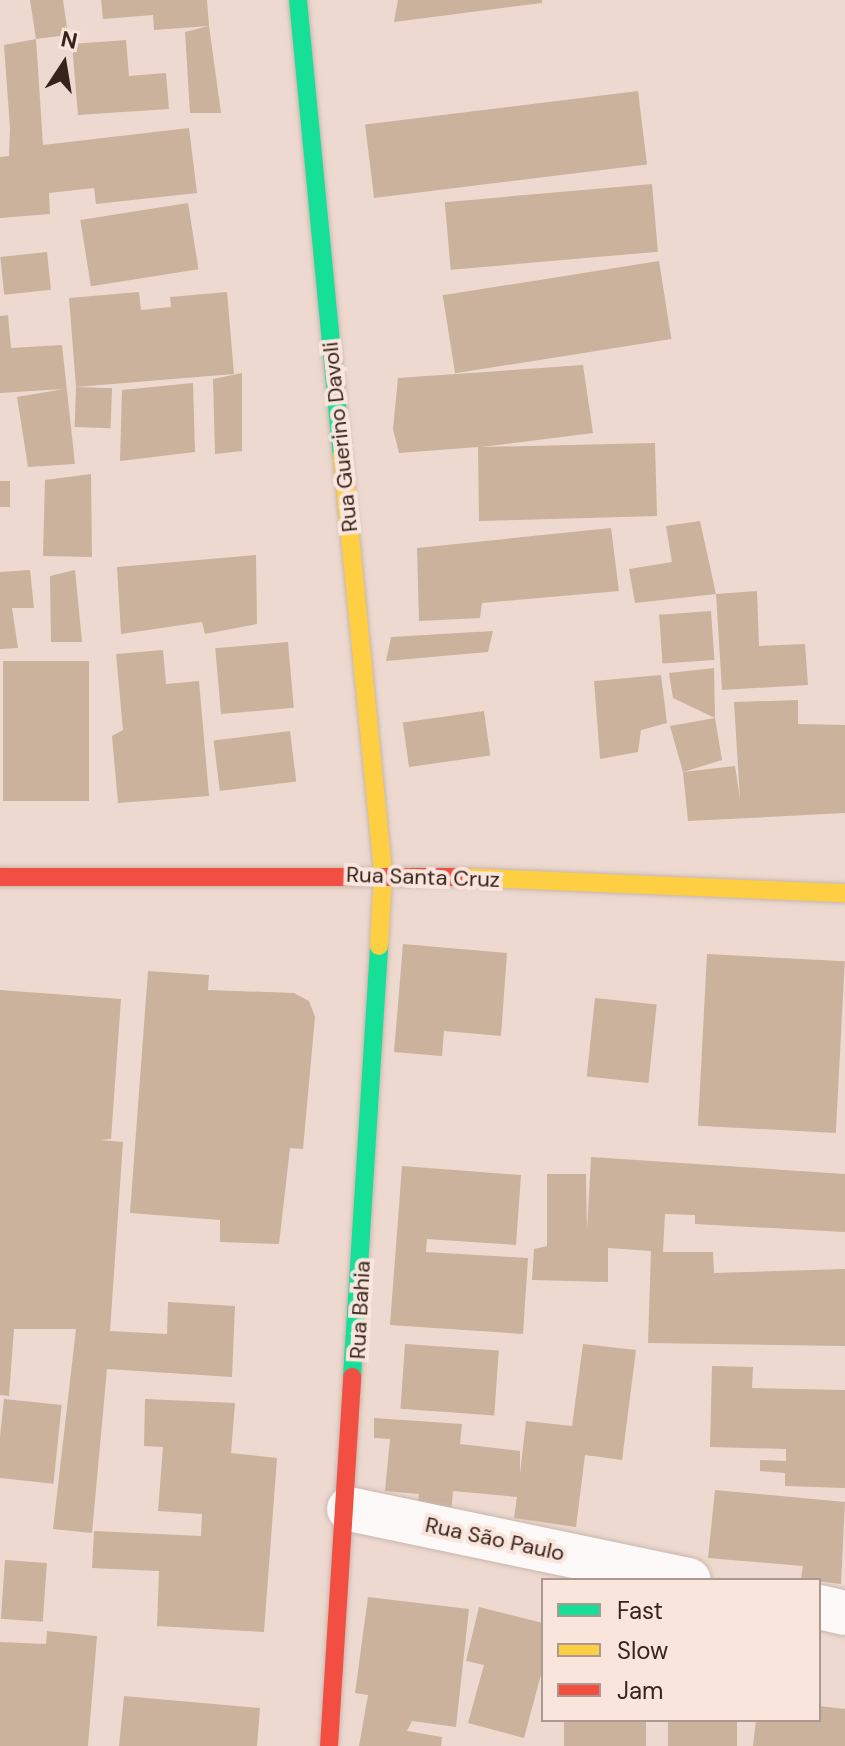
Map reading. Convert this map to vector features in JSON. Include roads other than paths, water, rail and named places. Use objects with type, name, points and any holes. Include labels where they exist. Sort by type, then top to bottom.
[{"type":"street","name":"Rua Guerino Davoli","points":[[298,0],[383,874]]},
{"type":"street","name":"Rua Santa Cruz","points":[[0,877],[383,874],[845,893]]},
{"type":"street","name":"Rua Bahia","points":[[329,1746],[349,1509],[383,874]]},
{"type":"street","name":"Rua São Paulo","points":[[349,1509],[679,1578]]},
{"type":"street","points":[[821,1607],[845,1613]]}]
